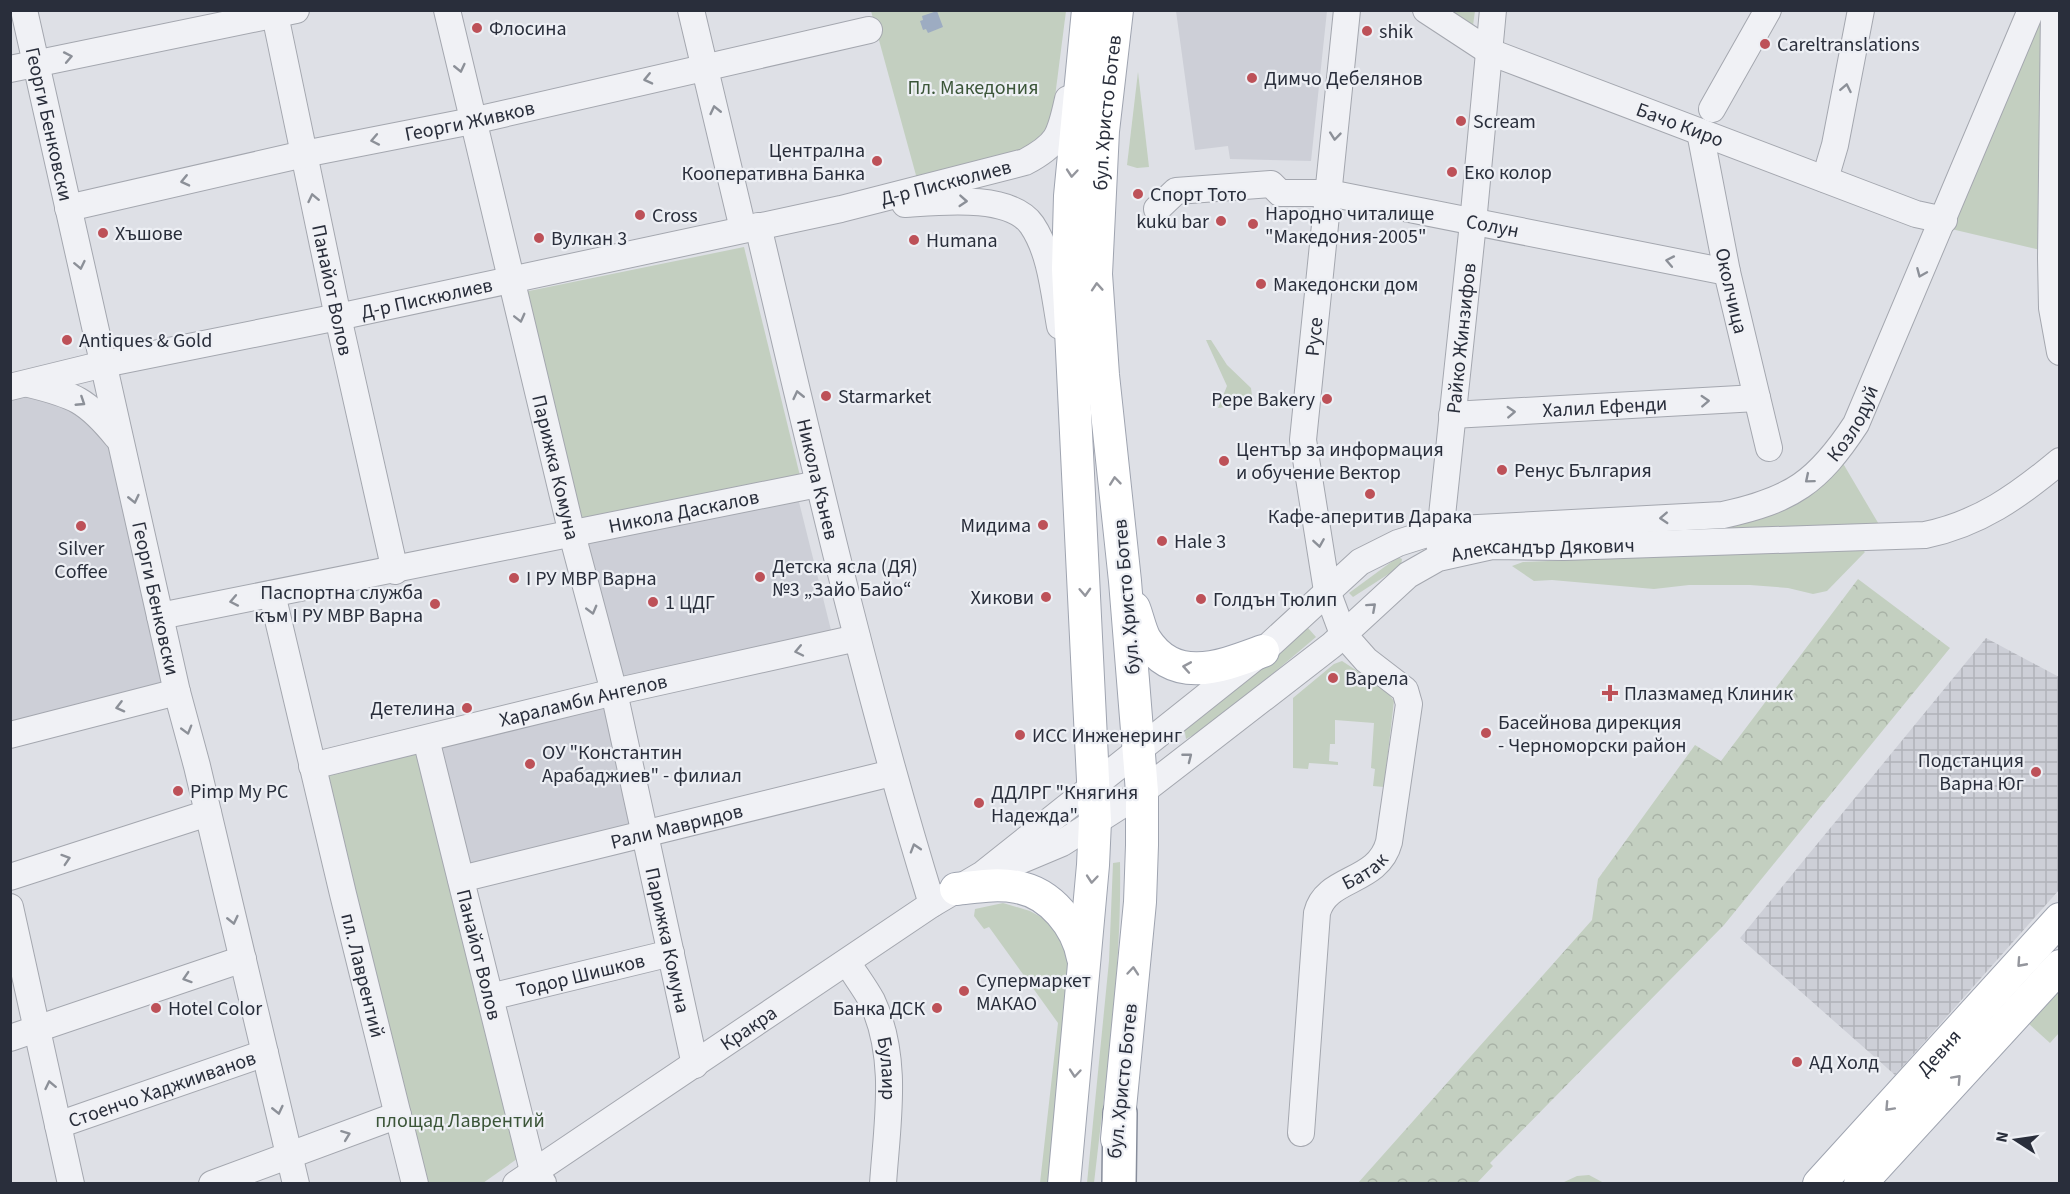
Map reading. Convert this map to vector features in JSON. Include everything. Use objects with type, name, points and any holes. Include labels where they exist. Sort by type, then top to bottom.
[{"type":"highway","points":[[1119,1184],[1120,1113]]},
{"type":"main road","name":"бул. Христо Ботев","points":[[1065,1184],[1095,821],[1068,270],[1070,196],[1087,10]]},
{"type":"main road","name":"бул. Христо Ботев","points":[[1112,1184],[1140,902],[1142,792],[1125,581],[1103,375],[1096,274],[1103,132],[1117,10]]},
{"type":"main road","points":[[1125,581],[1144,638],[1158,655],[1167,661],[1188,668],[1215,668],[1263,651]]},
{"type":"main road","points":[[944,896],[995,885],[1018,887],[1036,894],[1061,914],[1074,929],[1084,965]]},
{"type":"main road","name":"Девня","points":[[1819,1184],[2060,919]]},
{"type":"main road","name":"Девня","points":[[1860,1184],[2060,966]]},
{"type":"street","name":"Георги Бенковски","points":[[24,10],[177,692],[296,1184]]},
{"type":"street","name":"Парижка Комуна","points":[[447,10],[572,534],[614,692],[695,1065]]},
{"type":"street","name":"Никола Кънев","points":[[691,10],[818,484],[892,773],[944,896]]},
{"type":"street","name":"Д-р Пискюлиев","points":[[18,385],[104,364],[338,317],[841,209],[1025,162],[1048,150],[1060,135],[1087,10]]},
{"type":"street","name":"Русе","points":[[1327,591],[1304,440],[1307,381],[1347,10]]},
{"type":"street","name":"Бачо Киро","points":[[1426,10],[1490,52],[1917,214],[1944,220]]},
{"type":"street","name":"Райко Жинзифов","points":[[1438,558],[1439,530],[1473,223],[1493,10]]},
{"type":"street","points":[[1712,109],[1768,10]]},
{"type":"street","points":[[1825,179],[1835,145],[1861,10]]},
{"type":"street","name":"Козлодуй","points":[[1439,530],[1723,515],[1755,508],[1804,485],[1833,459],[1856,424],[2031,10]]},
{"type":"street","points":[[2054,10],[2051,258],[2052,308],[2060,352]]},
{"type":"street","points":[[10,69],[282,12]]},
{"type":"street","name":"Панайот Волов","points":[[282,12],[304,154],[395,571]]},
{"type":"street","name":"Георги Живков","points":[[68,208],[304,154],[472,121],[869,30]]},
{"type":"street","name":"Околчица","points":[[1700,132],[1728,272],[1769,448]]},
{"type":"street","name":"Солун","points":[[1157,210],[1176,191],[1271,184],[1280,193],[1329,193],[1728,272]]},
{"type":"street","name":"Д-р Пискюлиев","points":[[841,209],[949,201],[971,202],[1003,207],[1031,222],[1040,238],[1049,269],[1073,397]]},
{"type":"street","points":[[18,385],[70,394],[97,412],[121,442]]},
{"type":"street","name":"Халил Ефенди","points":[[1452,415],[1757,398]]},
{"type":"street","name":"Александър Дякович","points":[[1095,821],[1142,792],[1343,634],[1408,575],[1438,558],[1479,548],[1925,535],[1953,530],[1990,513],[2024,491],[2060,462]]},
{"type":"street","name":"Никола Даскалов","points":[[160,616],[395,571],[818,484]]},
{"type":"street","points":[[1439,530],[1479,548]]},
{"type":"street","name":"Александър Дякович","points":[[1095,786],[1138,748],[1263,651],[1360,562],[1398,543],[1439,530]]},
{"type":"street","name":"Батак","points":[[1301,1133],[1317,913],[1326,895],[1375,867],[1384,858],[1389,842],[1409,704],[1405,690],[1366,660],[1343,634],[1327,591]]},
{"type":"street","name":"пл. Лаврентий","points":[[272,594],[415,1184]]},
{"type":"street","name":"Хараламби Ангелов","points":[[312,766],[614,692],[857,639]]},
{"type":"street","points":[[10,735],[177,692]]},
{"type":"street","name":"Панайот Волов","points":[[426,739],[490,997],[531,1179]]},
{"type":"street","name":"Рали Мавридов","points":[[461,879],[644,836],[810,791],[892,773]]},
{"type":"street","name":"Кракра","points":[[983,874],[1095,786]]},
{"type":"street","points":[[10,876],[208,813]]},
{"type":"street","name":"Кракра","points":[[531,1179],[944,896],[983,874],[1062,843],[1095,821]]},
{"type":"street","points":[[10,907],[71,1184]]},
{"type":"street","name":"Тодор Шишков","points":[[490,997],[671,953]]},
{"type":"street","points":[[10,1038],[243,959]]},
{"type":"street","name":"Булаир","points":[[847,962],[872,1001],[887,1047],[890,1100],[883,1184]]},
{"type":"street","name":"Стоенчо Хаджииванов","points":[[58,1125],[265,1053]]},
{"type":"street","points":[[212,1184],[398,1115]]},
{"type":"shaded area","name":"Димчо Дебелянов","points":[[1176,11],[1327,11],[1311,161],[1230,159],[1228,146],[1195,150]]},
{"type":"shaded area","points":[[10,387],[70,394],[121,442],[177,692],[11,734]]},
{"type":"shaded area","points":[[798,498],[832,634],[620,683],[585,544]]},
{"type":"shaded area","points":[[1986,638],[2059,677],[2059,890],[1895,1075],[1740,938]]},
{"type":"shaded area","name":"ОУ \"Константин Арабаджиев\" - филиал","points":[[614,692],[644,836],[461,879],[426,739]]},
{"type":"green space","name":"Пл. Македония","points":[[871,11],[1066,11],[1051,128],[1032,151],[917,179]]},
{"type":"green space","points":[[1426,11],[1475,11],[1471,40]]},
{"type":"green space","points":[[2046,11],[2045,251],[1947,228],[2039,14]]},
{"type":"green space","points":[[1138,72],[1149,167],[1137,168],[1127,165]]},
{"type":"green space","points":[[744,247],[801,480],[581,524],[524,292]]},
{"type":"green space","points":[[1206,340],[1211,340],[1227,365],[1251,388],[1253,403],[1218,408],[1227,386]]},
{"type":"green space","points":[[1841,460],[1887,538],[1579,531],[1723,515]]},
{"type":"green space","points":[[1860,548],[1865,552],[1827,591],[1813,594],[1788,588],[1750,585],[1689,585],[1654,589],[1552,580],[1534,581],[1512,566],[1523,562]]},
{"type":"green space","points":[[1398,557],[1402,559],[1401,566],[1353,597],[1349,593]]},
{"type":"green space","points":[[1858,579],[1950,648],[1724,925],[1490,1163],[1493,1166],[1477,1183],[1358,1183],[1592,920],[1598,879],[1695,745],[1721,761]]},
{"type":"green space","points":[[1308,628],[1316,637],[1212,725],[1186,739],[1184,727]]},
{"type":"green space","points":[[1342,661],[1385,689],[1394,701],[1384,787],[1373,786],[1375,769],[1371,768],[1374,723],[1335,720],[1335,744],[1330,744],[1329,761],[1338,762],[1338,765],[1309,763],[1308,769],[1293,768],[1293,698],[1334,664]]},
{"type":"green space","name":"площад Лаврентий","points":[[422,745],[524,1154],[483,1183],[420,1183],[316,769]]},
{"type":"green space","points":[[1120,862],[1116,983],[1112,1023],[1094,1183],[1087,1183],[1109,961],[1113,863]]},
{"type":"green space","points":[[1003,903],[1030,911],[1052,923],[1069,955],[1067,1012],[1048,1183],[1040,1183],[1058,1023],[989,927],[984,929],[974,916],[975,909]]},
{"type":"green space","points":[[2059,990],[2059,1033],[2050,1043],[2028,1023]]},
{"type":"green space","points":[[1589,1175],[1604,1183],[1562,1183],[1577,1176]]},
{"type":"water","points":[[937,11],[943,27],[928,33],[926,29],[923,30],[920,21],[923,20],[922,16]]},
{"type":"place","name":"Флосина","points":[[477,28]]},
{"type":"place","name":"shik","points":[[1367,31]]},
{"type":"place","name":"Careltranslations","points":[[1765,44]]},
{"type":"place","name":"Димчо Дебелянов","points":[[1252,78]]},
{"type":"place","name":"Scream","points":[[1461,121]]},
{"type":"place","name":"Централна Кооперативна Банка","points":[[877,161]]},
{"type":"place","name":"Еко колор","points":[[1452,172]]},
{"type":"place","name":"Спорт Тото","points":[[1138,194]]},
{"type":"place","name":"Cross","points":[[640,215]]},
{"type":"place","name":"kuku bar","points":[[1221,221]]},
{"type":"place","name":"Народно читалище \"Македония-2005\"","points":[[1253,224]]},
{"type":"place","name":"Хъшове","points":[[103,233]]},
{"type":"place","name":"Вулкан 3","points":[[539,238]]},
{"type":"place","name":"Humana","points":[[914,240]]},
{"type":"place","name":"Македонски дом","points":[[1261,284]]},
{"type":"place","name":"Antiques & Gold","points":[[67,340]]},
{"type":"place","name":"Starmarket","points":[[826,396]]},
{"type":"place","name":"Pepe Bakery","points":[[1327,399]]},
{"type":"place","name":"Център за информация и обучение Вектор","points":[[1224,461]]},
{"type":"place","name":"Ренус България","points":[[1502,470]]},
{"type":"place","name":"Кафе-аперитив Дарака","points":[[1370,494]]},
{"type":"place","name":"Мидима","points":[[1043,525]]},
{"type":"place","name":"Silver Coffee","points":[[81,526]]},
{"type":"place","name":"Hale 3","points":[[1162,541]]},
{"type":"place","name":"Детска ясла (ДЯ) №3 „Зайо Байо“","points":[[760,577]]},
{"type":"place","name":"I РУ МВР Варна","points":[[514,578]]},
{"type":"place","name":"Хикови","points":[[1046,597]]},
{"type":"place","name":"Голдън Тюлип","points":[[1201,599]]},
{"type":"place","name":"1 ЦДГ","points":[[653,602]]},
{"type":"place","name":"Паспортна служба към I РУ МВР Варна","points":[[435,604]]},
{"type":"place","name":"Варела","points":[[1333,678]]},
{"type":"place","name":"Плазмамед Клиник","points":[[1610,693]]},
{"type":"place","name":"Детелина","points":[[467,708]]},
{"type":"place","name":"Басейнова дирекция - Черноморски район","points":[[1486,733]]},
{"type":"place","name":"ИСС Инженеринг","points":[[1020,735]]},
{"type":"place","name":"ОУ \"Константин Арабаджиев\" - филиал","points":[[530,764]]},
{"type":"place","name":"Подстанция Варна Юг","points":[[2036,772]]},
{"type":"place","name":"Pimp My PC","points":[[178,791]]},
{"type":"place","name":"ДДЛРГ \"Княгиня Надежда\"","points":[[979,803]]},
{"type":"place","name":"Супермаркет МАКАО","points":[[964,991]]},
{"type":"place","name":"Hotel Color","points":[[156,1008]]},
{"type":"place","name":"Банка ДСК","points":[[937,1008]]},
{"type":"place","name":"АД Холд","points":[[1797,1062]]}]
